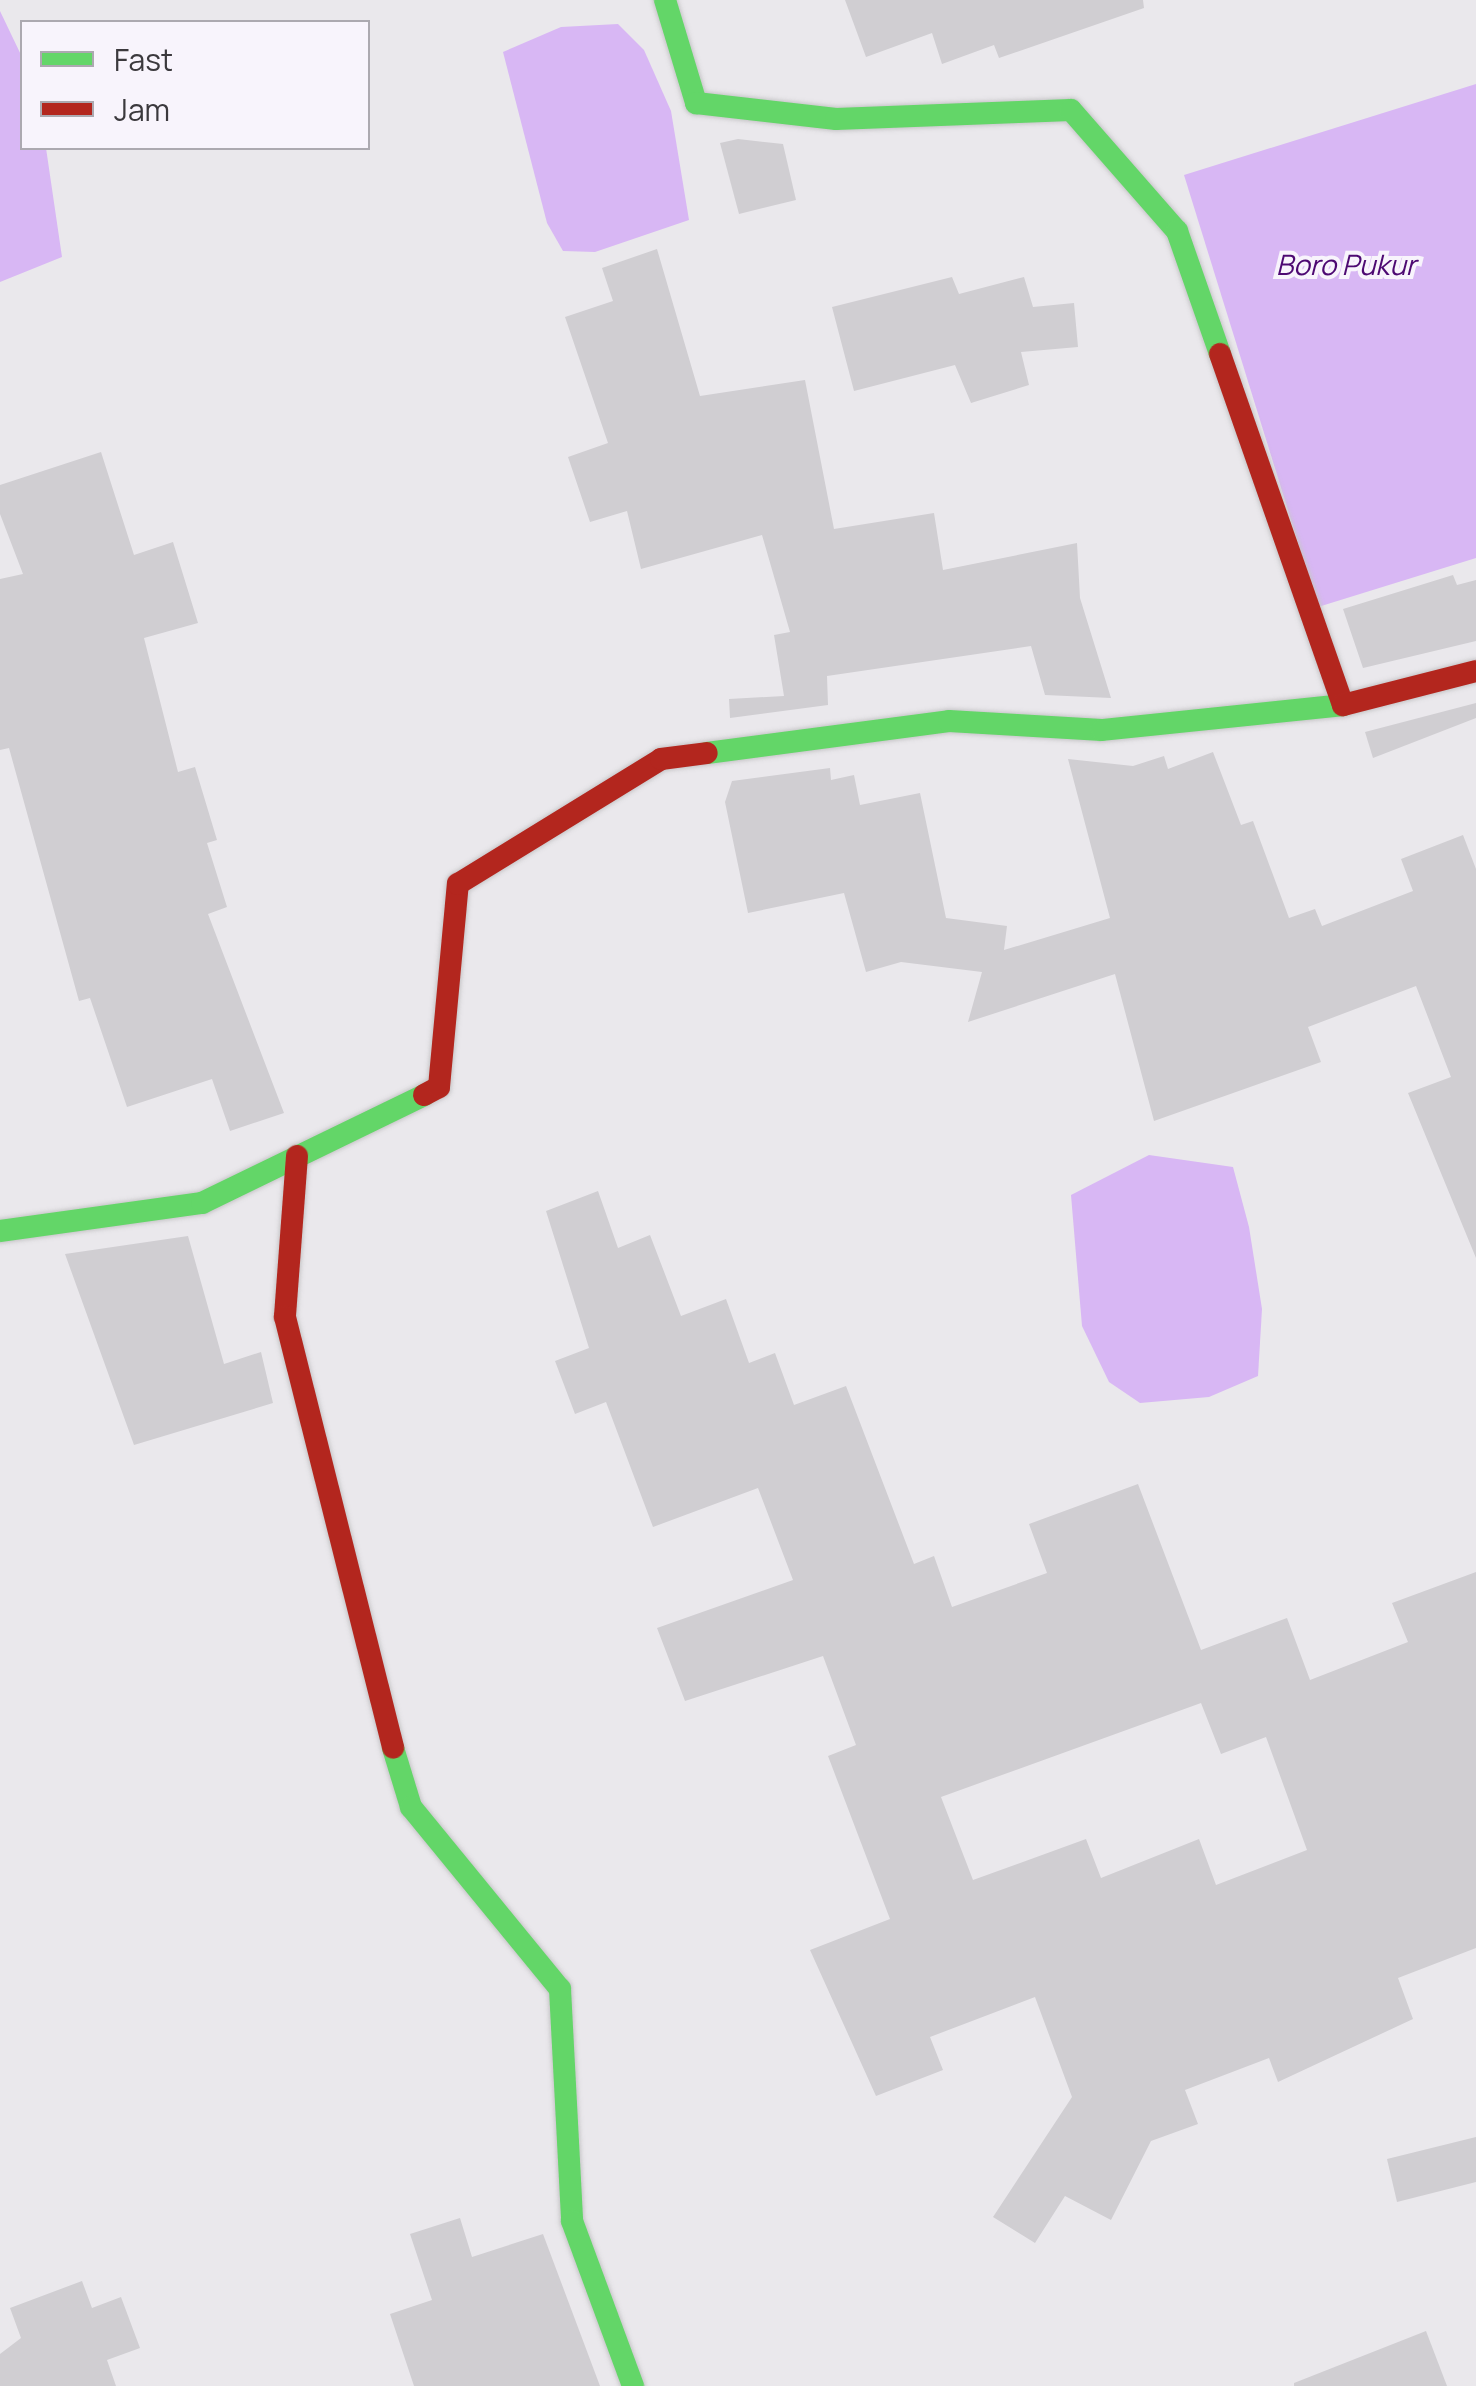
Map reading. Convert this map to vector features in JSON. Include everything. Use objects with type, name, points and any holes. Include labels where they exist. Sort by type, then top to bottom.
[{"type":"street","points":[[664,0],[696,103],[836,119],[1071,110],[1177,231],[1342,705]]},
{"type":"street","points":[[0,1231],[202,1203],[439,1087],[458,884],[661,759],[949,721],[1102,730],[1342,705],[1476,671]]},
{"type":"street","points":[[298,1156],[285,1317],[357,1630],[411,1806],[560,1989],[572,2221],[633,2386]]},
{"type":"water","points":[[0,11],[20,53],[20,150],[46,150],[62,257],[0,282]]},
{"type":"water","points":[[618,24],[644,50],[671,111],[689,220],[595,252],[563,251],[547,223],[503,52],[561,27]]},
{"type":"water","name":"Boro Pukur","points":[[1476,84],[1476,558],[1318,607],[1184,175]]},
{"type":"water","points":[[1149,1155],[1233,1167],[1249,1227],[1262,1309],[1258,1376],[1209,1397],[1140,1403],[1109,1382],[1082,1326],[1071,1195]]},
{"type":"building","points":[[845,0],[1143,0],[1144,8],[999,58],[994,45],[942,64],[932,33],[866,57]]},
{"type":"building","points":[[738,139],[783,144],[796,200],[739,214],[720,143]]},
{"type":"building","points":[[657,249],[700,396],[805,380],[834,529],[934,513],[943,570],[1077,543],[1080,598],[1111,698],[1045,695],[1031,646],[827,676],[828,705],[730,718],[729,699],[784,696],[774,635],[790,632],[762,535],[641,569],[627,511],[590,522],[568,457],[608,443],[565,317],[613,301],[602,268]]},
{"type":"building","points":[[952,277],[959,294],[1024,277],[1033,307],[1074,303],[1078,347],[1021,352],[1029,385],[971,403],[955,365],[854,391],[832,307]]},
{"type":"building","points":[[101,452],[134,555],[173,542],[198,623],[144,638],[178,772],[195,767],[217,840],[207,843],[227,907],[208,914],[284,1113],[230,1131],[212,1079],[127,1107],[90,998],[79,1001],[9,748],[0,750],[0,579],[23,574],[0,514],[0,485]]},
{"type":"building","points":[[1453,575],[1457,585],[1476,580],[1476,641],[1363,668],[1343,609]]},
{"type":"building","points":[[1476,703],[1476,718],[1373,758],[1365,732]]},
{"type":"building","points":[[1213,752],[1241,825],[1253,821],[1289,918],[1315,909],[1322,926],[1413,891],[1401,859],[1463,835],[1476,869],[1476,1258],[1408,1093],[1451,1077],[1416,986],[1308,1027],[1321,1062],[1154,1121],[1115,974],[968,1022],[982,972],[901,962],[866,972],[844,893],[748,913],[725,802],[732,781],[830,768],[831,780],[854,775],[860,805],[920,793],[946,918],[1007,926],[1004,950],[1110,918],[1068,759],[1133,766],[1164,756],[1168,769]]},
{"type":"building","points":[[598,1191],[618,1248],[650,1235],[681,1316],[726,1299],[749,1363],[775,1353],[794,1405],[846,1386],[914,1564],[934,1556],[952,1607],[1047,1573],[1029,1524],[1138,1484],[1201,1650],[1287,1618],[1310,1680],[1408,1642],[1392,1603],[1476,1572],[1476,1948],[1398,1978],[1413,2019],[1278,2082],[1269,2058],[1185,2090],[1198,2124],[1151,2141],[1111,2220],[1065,2196],[1035,2243],[993,2217],[1072,2097],[1035,1997],[930,2037],[943,2070],[876,2096],[810,1950],[890,1919],[828,1756],[856,1745],[823,1656],[685,1701],[657,1628],[793,1580],[758,1488],[653,1527],[606,1402],[575,1414],[555,1361],[589,1348],[546,1211]],"holes":[[[1201,1703],[1221,1754],[1266,1737],[1307,1850],[1216,1885],[1199,1839],[1101,1878],[1086,1839],[973,1880],[941,1797]]]},
{"type":"building","points":[[188,1236],[224,1364],[261,1352],[273,1403],[134,1445],[65,1254]]},
{"type":"building","points":[[1476,2137],[1476,2182],[1397,2202],[1387,2159]]},
{"type":"building","points":[[460,2218],[472,2257],[543,2234],[600,2386],[414,2386],[390,2314],[432,2300],[410,2234]]},
{"type":"building","points":[[82,2281],[92,2308],[121,2297],[140,2348],[107,2360],[116,2386],[0,2386],[0,2354],[21,2338],[10,2308]]},
{"type":"building","points":[[1426,2331],[1447,2386],[1294,2386],[1294,2383]]},
{"type":"traffic: fast","points":[[665,0],[696,103],[836,119],[1071,110],[1177,231],[1220,354]]},
{"type":"traffic: fast","points":[[707,753],[949,721],[1102,730],[1343,705]]},
{"type":"traffic: fast","points":[[0,1231],[202,1203],[424,1095]]},
{"type":"traffic: fast","points":[[393,1748],[411,1807],[560,1989],[572,2221],[633,2386]]},
{"type":"traffic: jam","points":[[1220,354],[1343,705],[1476,671]]},
{"type":"traffic: jam","points":[[424,1095],[439,1087],[458,884],[661,759],[707,753]]},
{"type":"traffic: jam","points":[[297,1156],[285,1317],[393,1748]]}]
